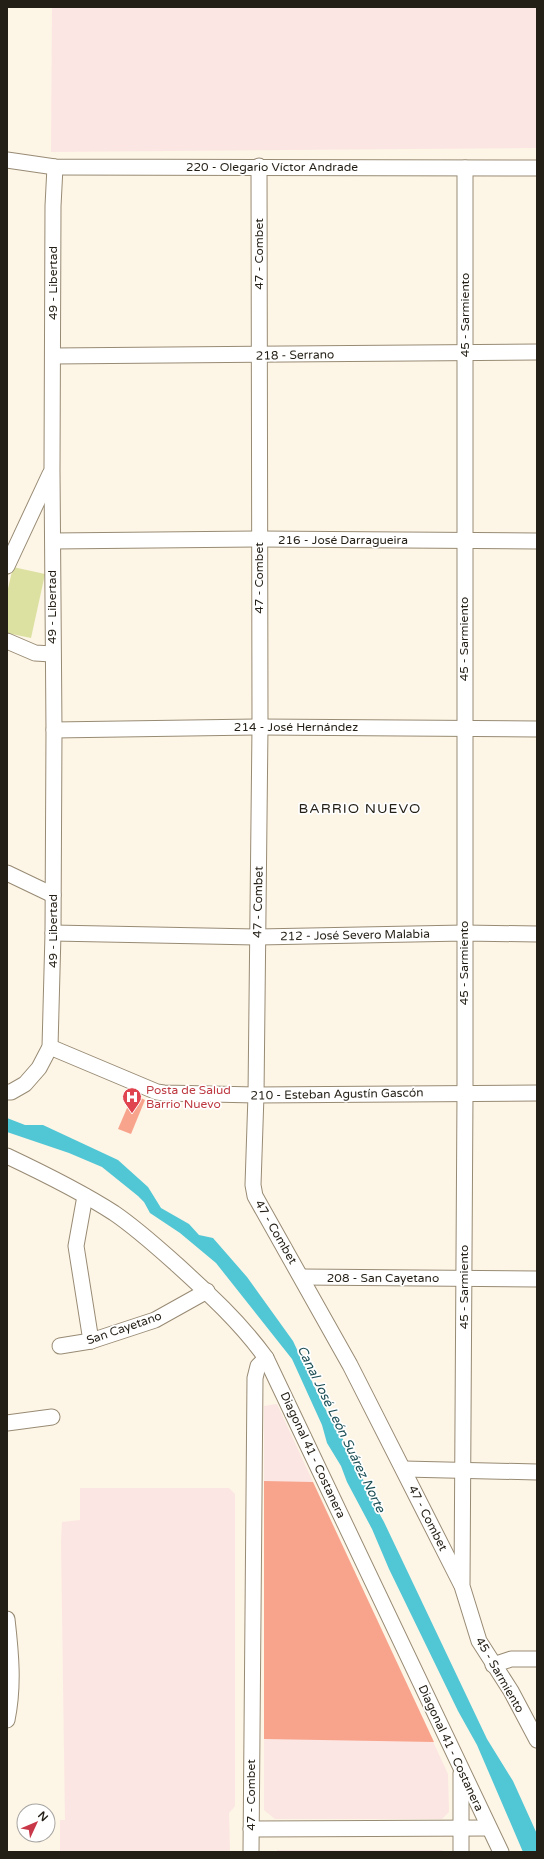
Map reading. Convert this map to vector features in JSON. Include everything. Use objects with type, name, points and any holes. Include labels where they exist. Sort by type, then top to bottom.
[{"type":"street","name":"220 - Olegario Víctor Andrade","points":[[7,160],[55,167],[259,166],[537,168]]},
{"type":"street","name":"47 - Combet","points":[[259,166],[260,727],[256,1095],[253,1185],[255,1196],[302,1277],[350,1365],[462,1586]]},
{"type":"street","name":"49 - Libertad","points":[[50,1047],[53,933],[54,730],[52,654],[52,471],[53,206],[55,167]]},
{"type":"street","name":"45 - Sarmiento","points":[[465,168],[465,1093],[462,1586],[478,1641],[511,1691],[537,1740]]},
{"type":"street","name":"218 - Serrano","points":[[53,356],[260,356],[537,352]]},
{"type":"street","points":[[7,566],[52,471]]},
{"type":"street","name":"216 - José Darragueira","points":[[52,541],[259,539],[537,541]]},
{"type":"street","points":[[7,641],[35,653],[52,654]]},
{"type":"street","name":"214 - José Hernández","points":[[54,730],[260,727],[537,729]]},
{"type":"street","points":[[7,873],[53,895]]},
{"type":"street","name":"212 - José Severo Malabia","points":[[53,933],[258,936],[537,934]]},
{"type":"street","points":[[7,1092],[11,1092],[25,1084],[39,1068],[50,1047]]},
{"type":"street","name":"210 - Esteban Agustín Gascón","points":[[50,1047],[157,1092],[256,1095],[537,1093]]},
{"type":"street","name":"Diagonal 41 - Costanera","points":[[7,1156],[85,1196],[115,1214],[150,1240],[207,1291],[247,1332],[266,1358],[501,1852]]},
{"type":"street","points":[[85,1196],[76,1246],[90,1341]]},
{"type":"street","name":"208 - San Cayetano","points":[[302,1277],[537,1279]]},
{"type":"street","name":"San Cayetano","points":[[60,1346],[90,1341],[155,1320],[207,1291]]},
{"type":"street","name":"47 - Combet","points":[[251,1852],[255,1378],[258,1366],[266,1358]]},
{"type":"street","points":[[7,1423],[52,1417]]},
{"type":"street","points":[[404,1469],[537,1472]]},
{"type":"street","points":[[7,1619],[12,1657],[12,1679],[7,1720]]},
{"type":"street","points":[[493,1665],[511,1659],[537,1659]]},
{"type":"street","points":[[461,1769],[461,1852]]},
{"type":"street","points":[[251,1829],[461,1830],[489,1828]]},
{"type":"shaded area","points":[[52,7],[537,7],[537,148],[51,152]]},
{"type":"shaded area","points":[[277,1404],[448,1774],[449,1812],[442,1819],[275,1819],[264,1810],[264,1406]]},
{"type":"shaded area","points":[[80,1488],[229,1488],[235,1494],[235,1806],[229,1813],[230,1852],[60,1852],[60,1820],[65,1820],[62,1522],[80,1520]]},
{"type":"shaded area","points":[[277,1850],[442,1850],[444,1852],[277,1852]]},
{"type":"green space","points":[[13,567],[45,574],[31,638],[7,633],[7,593]]},
{"type":"water","points":[[7,1118],[25,1125],[43,1125],[118,1160],[148,1187],[161,1208],[189,1224],[199,1235],[213,1238],[247,1277],[293,1341],[323,1405],[352,1455],[487,1739],[513,1781],[537,1834],[537,1852],[523,1852],[477,1745],[458,1711],[389,1569],[372,1529],[347,1482],[341,1466],[327,1443],[322,1425],[292,1359],[216,1263],[180,1233],[150,1213],[144,1202],[138,1196],[102,1167],[69,1153],[7,1132]]},
{"type":"building","name":"Posta de Salud Barrio Nuevo","points":[[133,1094],[145,1100],[131,1134],[118,1129]]},
{"type":"building","points":[[264,1481],[313,1482],[434,1742],[264,1739]]},
{"type":"place","name":"Posta de Salud Barrio Nuevo","points":[[132,1114]]},
{"type":"district","name":"BARRIO NUEVO","points":[[360,808]]},
{"type":"water label","name":"Canal José León Suárez Norte","points":[[341,1429]]}]
